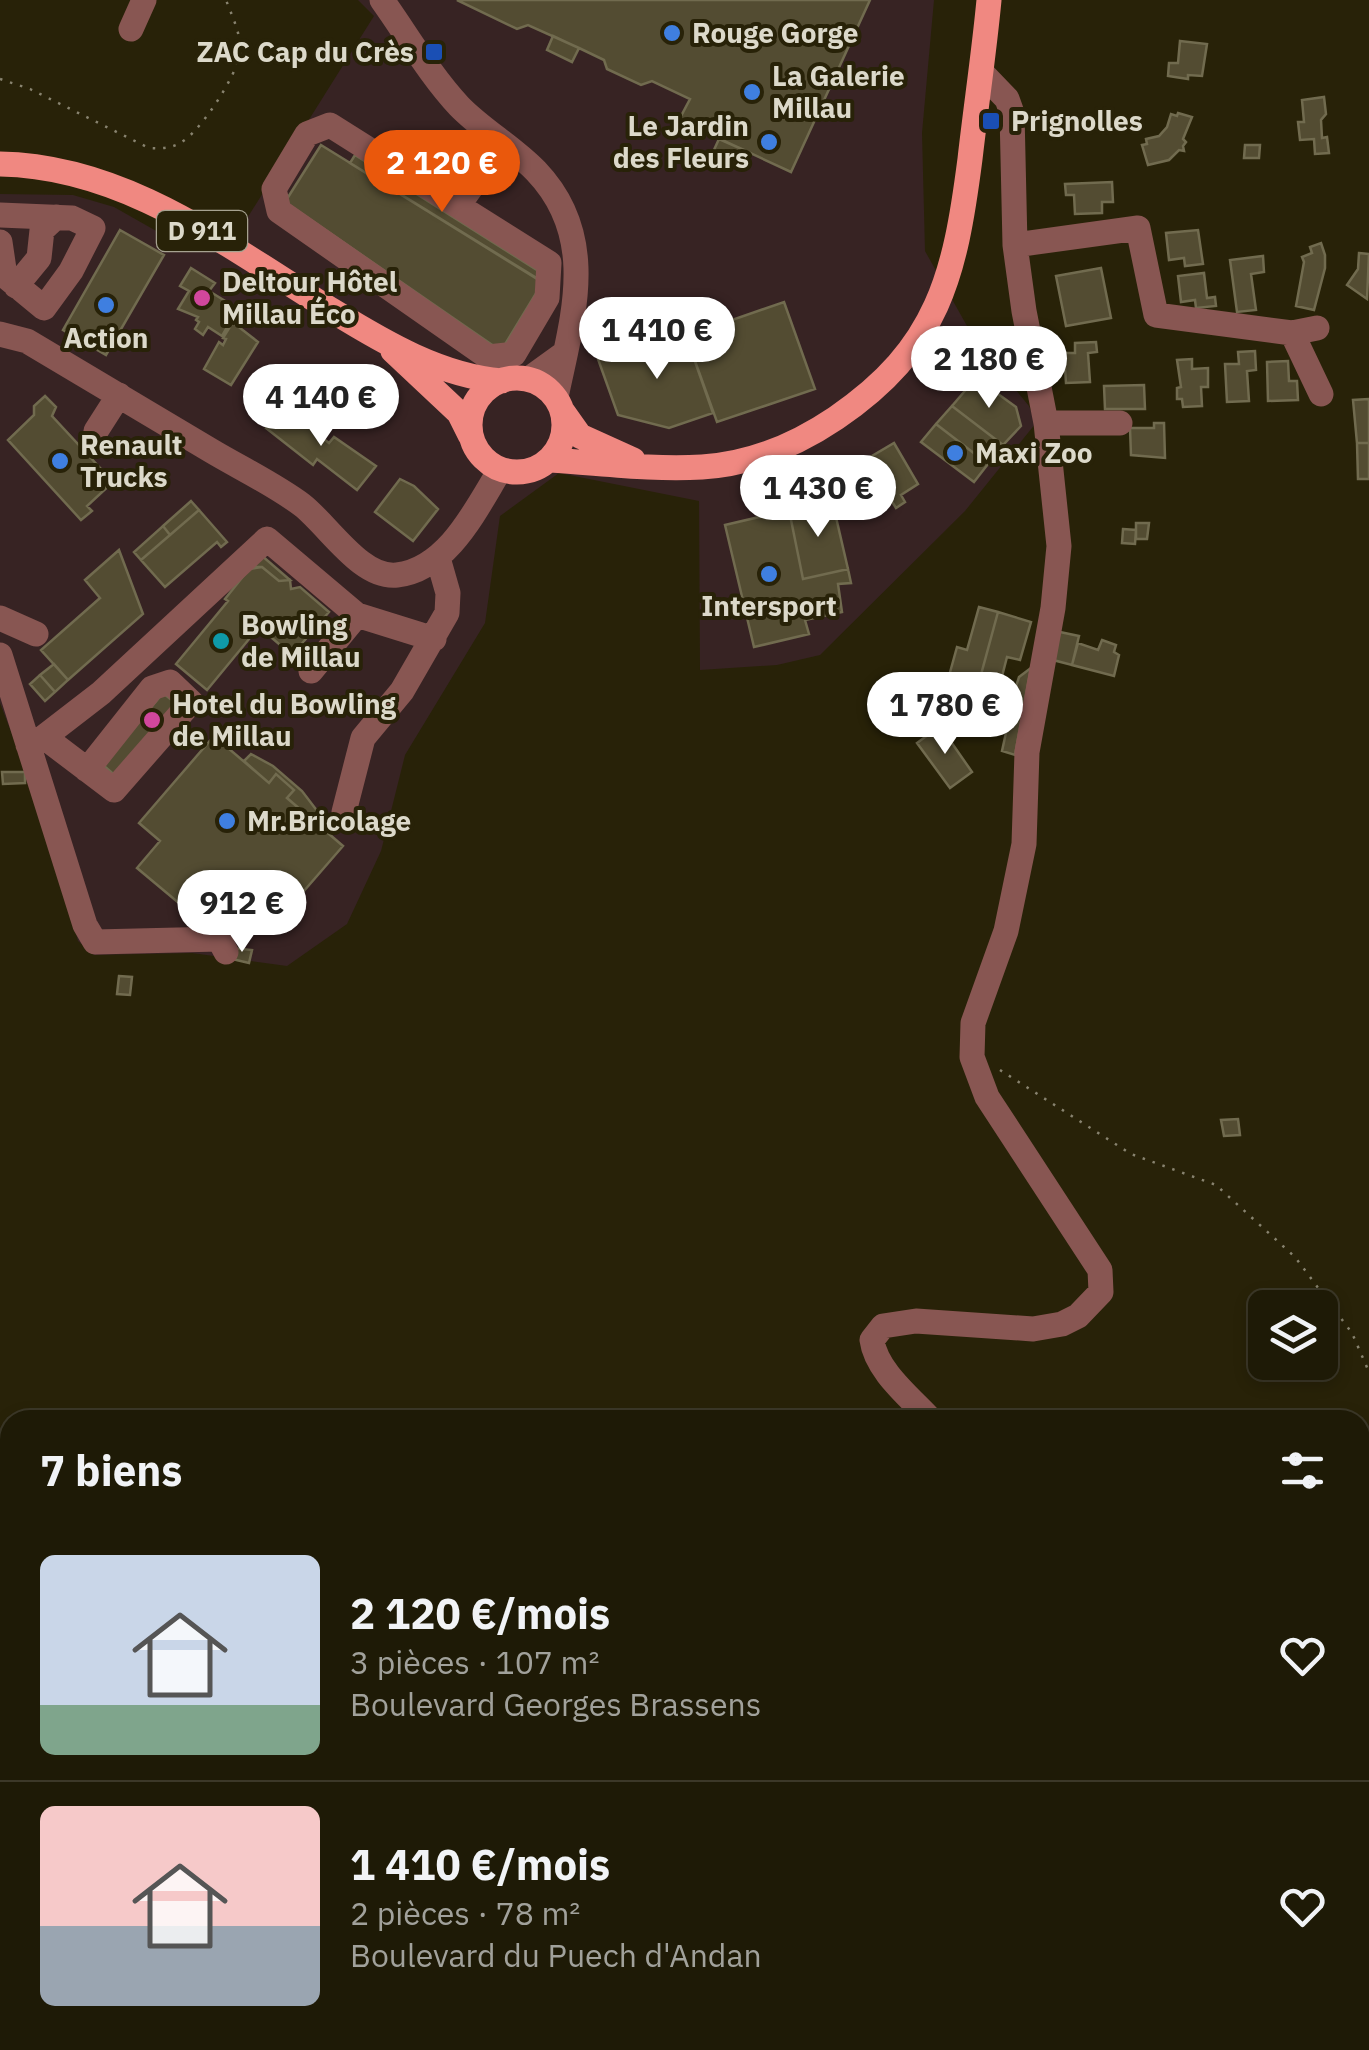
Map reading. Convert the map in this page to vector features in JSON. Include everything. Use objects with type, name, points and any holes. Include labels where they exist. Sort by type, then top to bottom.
[{"type":"main road","points":[[550,460],[618,468],[702,467],[737,462],[773,452],[830,422],[890,372],[936,308],[954,263],[964,215],[989,0]]},
{"type":"main road","name":"D 911","points":[[0,164],[72,173],[135,194],[209,234],[386,344],[462,376],[502,380]]},
{"type":"main road","name":"D 911","points":[[386,344],[459,412],[471,436]]},
{"type":"main road","points":[[559,405],[562,439],[550,460],[529,471],[500,470],[482,458],[469,426],[474,404],[484,391],[502,380],[530,380],[544,386],[559,405],[580,436],[652,466]]},
{"type":"street","points":[[131,29],[144,0]]},
{"type":"street","points":[[382,0],[458,106],[535,170],[557,197],[569,226],[577,294],[559,405]]},
{"type":"street","points":[[922,1410],[874,1351],[872,1340],[883,1326],[916,1321],[1034,1328],[1062,1324],[1078,1316],[1101,1292],[1100,1270],[986,1097],[972,1058],[974,1023],[1006,931],[1024,844],[1027,752],[1053,608],[1059,546],[1046,423],[1024,312],[1016,245],[1012,113],[1007,99],[982,73]]},
{"type":"street","points":[[330,125],[460,204],[549,263],[547,298],[514,354],[488,357],[279,211],[274,189],[307,134],[330,125]]},
{"type":"street","points":[[460,204],[503,144]]},
{"type":"street","points":[[0,215],[72,218],[94,228],[44,308],[7,282],[0,242]]},
{"type":"street","points":[[7,282],[39,258],[42,230],[56,217]]},
{"type":"street","points":[[1016,245],[1138,228],[1156,315],[1305,330],[1321,394]]},
{"type":"street","points":[[0,334],[26,340],[300,504],[370,570],[386,576],[419,569],[438,558],[500,470]]},
{"type":"street","points":[[530,380],[565,353]]},
{"type":"street","points":[[96,431],[119,395]]},
{"type":"street","points":[[1046,423],[1120,423]]},
{"type":"street","points":[[36,741],[101,693],[267,540],[356,615],[434,639]]},
{"type":"street","points":[[344,812],[362,738],[402,691],[446,613],[448,593],[438,558]]},
{"type":"street","points":[[311,671],[356,615]]},
{"type":"street","points":[[0,618],[36,634]]},
{"type":"street","points":[[0,655],[4,687],[36,741],[85,925],[99,952],[218,939],[226,952]]},
{"type":"street","points":[[36,741],[87,770]]},
{"type":"path","points":[[0,79],[30,89],[150,148],[166,149],[193,132],[227,86],[240,58],[238,34],[226,0]]},
{"type":"path","points":[[1002,1071],[1131,1154],[1216,1185],[1296,1257],[1352,1333],[1369,1372]]},
{"type":"shaded area","points":[[358,0],[934,0],[922,133],[925,251],[976,342],[1029,406],[1036,423],[965,511],[820,655],[777,665],[700,670],[699,501],[559,473],[500,516],[485,623],[405,755],[381,851],[347,924],[287,966],[192,953],[94,955],[78,941],[53,841],[0,703],[0,194],[73,195],[114,207],[181,245],[241,228],[374,16]]},
{"type":"building","name":"La Galerie Millau","points":[[457,0],[870,0],[791,172],[679,120],[690,99],[652,81],[641,85],[607,69],[604,60],[579,48],[528,25],[517,29]]},
{"type":"building","points":[[553,36],[579,48],[572,62],[547,50]]},
{"type":"building","points":[[1180,41],[1207,44],[1202,76],[1168,76],[1169,63],[1178,63]]},
{"type":"building","points":[[1324,97],[1322,138],[1327,137],[1329,153],[1315,154],[1314,139],[1300,140],[1298,122],[1304,122],[1302,100]]},
{"type":"building","points":[[1171,114],[1192,117],[1183,139],[1184,151],[1148,165],[1142,145],[1147,144],[1146,139],[1159,136]]},
{"type":"building","points":[[719,139],[744,150],[738,163],[713,152]]},
{"type":"building","points":[[321,145],[543,282],[501,351],[285,202]]},
{"type":"building","points":[[1245,145],[1260,145],[1259,158],[1244,158]]},
{"type":"building","points":[[355,155],[540,272],[537,279],[350,163]]},
{"type":"building","points":[[1112,182],[1113,202],[1102,202],[1102,213],[1075,214],[1074,195],[1066,195],[1065,184]]},
{"type":"building","name":"Action","points":[[120,230],[164,255],[106,355],[63,330]]},
{"type":"building","points":[[1198,230],[1203,264],[1185,266],[1184,258],[1169,260],[1166,233]]},
{"type":"building","points":[[1321,243],[1325,268],[1314,310],[1296,306],[1302,257],[1312,253],[1310,247]]},
{"type":"building","points":[[1359,253],[1369,254],[1367,299],[1347,285],[1358,269]]},
{"type":"building","points":[[1263,256],[1264,272],[1251,274],[1256,310],[1237,312],[1230,260]]},
{"type":"building","points":[[191,268],[215,283],[209,291],[238,309],[231,321],[258,342],[231,385],[204,369],[219,342],[223,345],[231,325],[222,336],[208,327],[203,335],[195,329],[198,317],[178,309],[189,291],[180,286]]},
{"type":"building","points":[[1101,268],[1111,318],[1066,326],[1056,276]]},
{"type":"building","points":[[1204,273],[1207,298],[1215,297],[1216,306],[1196,308],[1195,300],[1181,302],[1178,276]]},
{"type":"building","points":[[784,302],[815,389],[717,422],[686,336]]},
{"type":"building","points":[[684,330],[713,413],[669,428],[618,415],[598,359]]},
{"type":"building","points":[[1096,342],[1097,352],[1088,353],[1090,382],[1066,383],[1064,353],[1075,353],[1075,343]]},
{"type":"building","points":[[1255,351],[1256,370],[1247,371],[1249,401],[1227,402],[1225,364],[1239,364],[1238,352]]},
{"type":"building","points":[[1192,359],[1192,369],[1208,368],[1208,387],[1201,387],[1202,406],[1183,407],[1182,399],[1177,399],[1177,388],[1181,387],[1177,360]]},
{"type":"building","points":[[1288,361],[1289,381],[1297,381],[1298,400],[1268,401],[1267,362]]},
{"type":"building","points":[[976,378],[1016,407],[1021,426],[1003,445],[952,406]]},
{"type":"building","points":[[1144,385],[1145,409],[1105,409],[1104,386]]},
{"type":"building","name":"Renault Trucks","points":[[45,396],[56,407],[52,416],[113,482],[87,506],[92,511],[81,520],[8,440],[34,415],[34,406]]},
{"type":"building","points":[[1369,399],[1369,443],[1357,443],[1353,400]]},
{"type":"building","points":[[952,406],[1003,445],[988,464],[936,424]]},
{"type":"building","points":[[283,407],[329,443],[334,437],[376,466],[357,490],[317,459],[313,465],[266,428]]},
{"type":"building","points":[[1154,423],[1164,423],[1165,458],[1131,455],[1130,428],[1154,428]]},
{"type":"building","name":"Maxi Zoo","points":[[936,424],[988,464],[974,482],[921,442]]},
{"type":"building","points":[[894,443],[918,484],[901,495],[905,502],[896,508],[891,500],[875,510],[850,469]]},
{"type":"building","points":[[1357,443],[1369,443],[1369,479],[1358,479]]},
{"type":"building","points":[[400,479],[414,486],[438,509],[413,541],[375,512]]},
{"type":"building","points":[[832,500],[848,569],[803,579],[789,510]]},
{"type":"building","points":[[191,501],[199,510],[170,535],[163,526]]},
{"type":"building","points":[[199,510],[227,542],[221,547],[217,542],[165,587],[141,560]]},
{"type":"building","name":"Intersport","points":[[789,510],[803,579],[848,569],[851,583],[838,584],[842,612],[805,620],[809,634],[754,647],[725,525]]},
{"type":"building","points":[[1136,523],[1149,523],[1147,539],[1136,539]]},
{"type":"building","points":[[163,526],[170,535],[141,560],[134,552]]},
{"type":"building","points":[[1123,529],[1136,530],[1135,544],[1122,543]]},
{"type":"building","points":[[119,550],[143,614],[68,680],[41,650],[100,598],[85,580]]},
{"type":"building","points":[[261,555],[290,580],[279,581],[262,567],[254,567]]},
{"type":"building","name":"Bowling de Millau","points":[[262,567],[279,581],[290,580],[291,589],[300,587],[329,612],[292,655],[259,627],[207,690],[176,664],[249,569]]},
{"type":"building","points":[[979,607],[998,612],[979,682],[949,676],[957,647],[967,650]]},
{"type":"building","points":[[998,612],[1031,622],[1020,660],[1007,657],[999,688],[979,682]]},
{"type":"building","points":[[1060,632],[1079,636],[1072,665],[1053,660]]},
{"type":"building","points":[[1102,640],[1116,645],[1114,652],[1119,655],[1114,676],[1072,665],[1078,643],[1098,650]]},
{"type":"building","points":[[54,664],[68,680],[55,692],[40,675]]},
{"type":"building","points":[[1031,668],[1015,755],[1002,751],[1009,719],[1006,718],[1019,677]]},
{"type":"building","points":[[40,675],[55,692],[45,701],[30,684]]},
{"type":"building","points":[[958,676],[999,688],[995,705],[953,694]]},
{"type":"building","points":[[163,693],[179,706],[119,779],[103,765]]},
{"type":"building","points":[[940,726],[972,772],[950,788],[917,743]]},
{"type":"building","name":"Mr.Bricolage","points":[[214,736],[269,783],[276,774],[294,790],[287,798],[343,846],[290,907],[180,904],[137,868],[160,841],[139,823]]},
{"type":"building","points":[[251,754],[273,766],[302,791],[318,812],[312,820],[287,798],[294,790],[276,774],[269,783],[244,761]]},
{"type":"building","points":[[2,772],[25,772],[25,783],[3,784]]},
{"type":"building","points":[[232,948],[252,950],[249,963],[232,959]]},
{"type":"building","points":[[119,976],[132,977],[130,995],[117,994]]},
{"type":"building","points":[[1238,1119],[1240,1135],[1224,1136],[1221,1120]]},
{"type":"place","name":"Rouge Gorge","points":[[672,33]]},
{"type":"place","name":"ZAC Cap du Crès","points":[[434,52]]},
{"type":"place","name":"La Galerie Millau","points":[[752,92]]},
{"type":"place","name":"Prignolles","points":[[991,121]]},
{"type":"place","name":"Le Jardin des Fleurs","points":[[769,142]]},
{"type":"place","name":"Deltour Hôtel Millau Éco","points":[[202,298]]},
{"type":"place","name":"Action","points":[[106,305]]},
{"type":"place","name":"Maxi Zoo","points":[[955,453]]},
{"type":"place","name":"Renault Trucks","points":[[60,461]]},
{"type":"place","name":"Intersport","points":[[769,574]]},
{"type":"place","name":"Bowling de Millau","points":[[221,641]]},
{"type":"place","name":"Hotel du Bowling de Millau","points":[[152,720]]},
{"type":"place","name":"Mr.Bricolage","points":[[227,821]]}]
